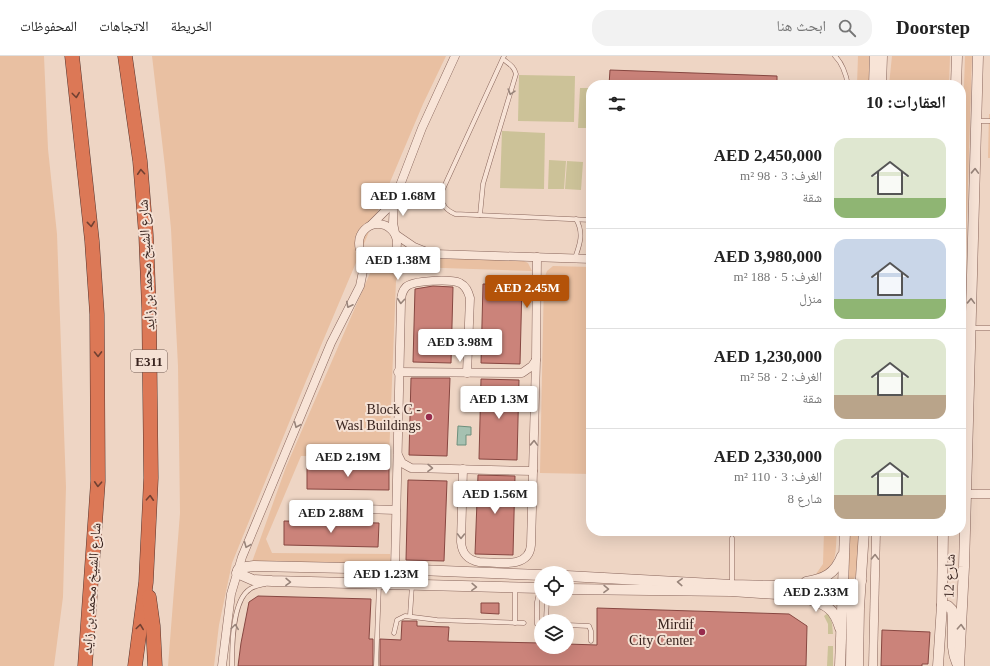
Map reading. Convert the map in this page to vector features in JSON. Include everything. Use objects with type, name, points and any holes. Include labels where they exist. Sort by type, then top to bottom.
[{"type":"highway","name":"شارع الشيخ محمد بن زايد","points":[[72,56],[92,241],[97,322],[98,481],[85,666]]},
{"type":"highway","name":"شارع الشيخ محمد بن زايد","points":[[125,56],[140,162],[146,235],[149,308],[151,478],[146,582],[135,666]]},
{"type":"highway","points":[[146,582],[153,626],[156,666]]},
{"type":"street","points":[[386,261],[394,254],[398,243],[393,223],[394,201],[422,128],[455,56]]},
{"type":"street","points":[[874,80],[875,56]]},
{"type":"street","points":[[881,80],[882,56]]},
{"type":"street","points":[[956,80],[957,56]]},
{"type":"street","name":"شارع 12","points":[[966,441],[978,56]]},
{"type":"street","points":[[394,201],[362,233],[360,238],[359,248],[364,256],[375,262],[435,254],[586,259]]},
{"type":"street","points":[[370,225],[375,224],[386,226],[414,247],[435,254]]},
{"type":"street","points":[[222,666],[229,607],[237,572],[259,515],[331,344],[360,286],[364,256]]},
{"type":"street","points":[[463,469],[462,548],[464,554],[474,561],[517,562],[526,558],[529,555],[531,545],[536,387],[537,257]]},
{"type":"street","points":[[395,569],[398,372],[401,302],[402,294],[412,283],[419,281],[454,281],[465,286],[470,298],[467,373]]},
{"type":"street","points":[[398,372],[522,373],[532,366],[536,360]]},
{"type":"street","points":[[522,373],[530,379],[536,387]]},
{"type":"street","points":[[397,455],[402,463],[411,468],[533,470]]},
{"type":"street","points":[[966,498],[990,494]]},
{"type":"street","points":[[295,507],[396,510]]},
{"type":"street","points":[[840,666],[845,536]]},
{"type":"street","points":[[858,666],[864,536]]},
{"type":"street","points":[[873,666],[876,536]]},
{"type":"street","name":"شارع 12","points":[[938,666],[942,605],[943,536]]},
{"type":"street","name":"شارع 12","points":[[959,666],[963,536]]},
{"type":"street","points":[[789,590],[830,574],[838,565],[844,552]]},
{"type":"street","points":[[237,572],[246,567],[254,566],[395,569],[534,575]]},
{"type":"street","points":[[237,572],[253,580],[272,581],[534,587]]},
{"type":"street","points":[[379,584],[384,578],[390,576],[458,578],[475,573]]},
{"type":"street","points":[[574,576],[732,588]]},
{"type":"street","points":[[574,581],[609,578]]},
{"type":"street","points":[[574,588],[732,588],[789,590],[831,595],[843,593],[856,587],[861,581]]},
{"type":"street","points":[[789,590],[827,606],[833,612],[841,633]]},
{"type":"street","points":[[843,593],[851,602],[852,608],[850,666]]},
{"type":"street","points":[[942,605],[948,606],[952,610],[952,650],[959,666]]},
{"type":"lane","points":[[835,56],[840,61],[846,73],[847,80]]},
{"type":"lane","points":[[480,215],[483,184],[516,74],[514,69],[503,58],[442,193],[442,202],[447,210],[455,214],[586,220]]},
{"type":"lane","points":[[976,121],[990,121]]},
{"type":"lane","points":[[575,258],[581,240],[580,229],[576,219]]},
{"type":"lane","points":[[970,328],[990,328]]},
{"type":"lane","points":[[732,538],[732,588]]},
{"type":"lane","points":[[232,666],[232,649],[237,614],[241,599],[250,589],[272,581]]},
{"type":"lane","points":[[376,666],[379,584]]},
{"type":"lane","points":[[410,616],[412,584]]},
{"type":"lane","points":[[515,588],[515,623]]},
{"type":"lane","points":[[394,633],[397,620],[402,616],[431,620],[524,623]]},
{"type":"lane","points":[[574,625],[589,626],[591,631],[591,642]]},
{"type":"shaded area","points":[[519,75],[575,76],[574,122],[518,121]]},
{"type":"shaded area","points":[[580,88],[586,88],[586,128],[578,128]]},
{"type":"shaded area","points":[[502,131],[545,133],[544,189],[500,188]]},
{"type":"shaded area","points":[[549,160],[566,161],[564,189],[548,189]]},
{"type":"shaded area","points":[[567,161],[583,162],[581,190],[565,189]]},
{"type":"shaded area","points":[[458,426],[471,427],[471,435],[466,435],[466,445],[457,445]]},
{"type":"shaded area","points":[[828,613],[832,623],[833,634],[828,634],[828,624],[824,616]]},
{"type":"shaded area","points":[[828,646],[833,646],[833,666],[827,666]]},
{"type":"sand","points":[[0,56],[44,56],[48,149],[57,234],[66,487],[63,597],[54,666],[0,666]]},
{"type":"sand","points":[[152,56],[446,56],[423,104],[306,381],[232,563],[219,625],[214,666],[168,666],[180,513],[178,366],[171,229]]},
{"type":"sand","points":[[858,56],[869,56],[869,80],[857,80]]},
{"type":"sand","points":[[892,56],[950,56],[949,80],[890,80]]},
{"type":"sand","points":[[965,56],[972,56],[966,247],[966,80],[964,80]]},
{"type":"sand","points":[[989,114],[990,158],[988,158]]},
{"type":"sand","points":[[377,257],[522,260],[528,263],[532,271],[414,267],[400,273],[396,281],[389,457],[301,456],[266,539],[272,553],[390,554],[391,568],[252,562],[286,467]]},
{"type":"sand","points":[[553,266],[586,267],[586,474],[540,473],[544,279],[547,271]]},
{"type":"sand","points":[[824,536],[837,536],[836,552],[832,564],[823,572],[816,574],[823,564]]},
{"type":"sand","points":[[850,536],[860,536],[858,569],[856,576],[848,584]]},
{"type":"building","points":[[610,70],[777,76],[777,80],[609,80]]},
{"type":"building","points":[[483,284],[522,285],[520,364],[481,363]]},
{"type":"building","points":[[433,286],[453,287],[451,363],[413,362],[415,289]]},
{"type":"building","name":"Block C - Wasl Buildings","points":[[411,378],[450,378],[447,456],[409,455]]},
{"type":"building","points":[[481,379],[519,380],[517,460],[479,459]]},
{"type":"building","points":[[307,465],[389,466],[389,490],[307,489]]},
{"type":"building","points":[[478,475],[515,476],[513,555],[475,554]]},
{"type":"building","points":[[408,480],[447,481],[444,561],[406,560]]},
{"type":"building","points":[[284,521],[379,523],[378,547],[284,545]]},
{"type":"building","points":[[258,596],[371,599],[369,639],[373,639],[373,666],[238,666],[249,602]]},
{"type":"building","points":[[481,603],[499,603],[499,614],[481,613]]},
{"type":"building","name":"Mirdif City Center","points":[[597,608],[789,614],[807,626],[806,666],[380,666],[380,639],[401,640],[402,621],[417,621],[417,626],[449,627],[448,641],[534,643],[534,654],[574,654],[574,644],[597,645]]},
{"type":"building","points":[[882,630],[930,632],[928,664],[922,664],[922,666],[881,666]]},
{"type":"place","name":"Block C - Wasl Buildings","points":[[429,417]]},
{"type":"place","name":"Mirdif City Center","points":[[702,632]]}]
